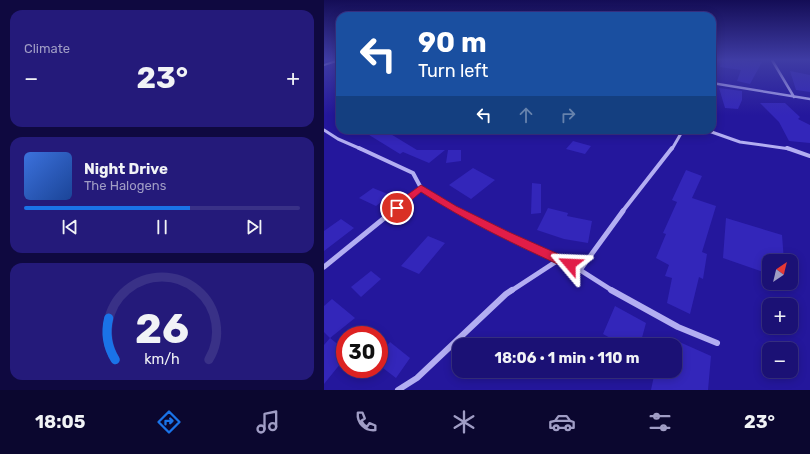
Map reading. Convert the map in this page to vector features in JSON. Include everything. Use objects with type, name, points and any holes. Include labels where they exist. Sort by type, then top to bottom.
[{"type":"street","points":[[783,78],[794,97]]},
{"type":"street","points":[[716,84],[810,99]]},
{"type":"street","points":[[324,130],[338,139],[413,173],[421,188],[452,208],[505,236],[560,259],[625,299],[678,327],[717,342]]},
{"type":"street","points":[[580,270],[621,213],[672,149],[681,134]]},
{"type":"street","points":[[716,134],[740,142],[786,148],[810,156]]},
{"type":"street","points":[[324,267],[421,188]]},
{"type":"street","points":[[398,390],[418,378],[506,294],[560,259]]},
{"type":"building","points":[[738,78],[753,78],[750,84],[737,81]]},
{"type":"building","points":[[792,78],[810,78],[810,92],[796,90]]},
{"type":"building","points":[[719,88],[742,91],[742,100],[738,109],[725,108]]},
{"type":"building","points":[[760,103],[785,103],[800,117],[798,119],[810,125],[810,143],[789,141],[779,122]]},
{"type":"building","points":[[368,134],[391,134],[417,150],[445,150],[429,163],[403,152],[400,154]]},
{"type":"building","points":[[573,141],[591,146],[585,154],[566,149]]},
{"type":"building","points":[[448,150],[461,150],[461,161],[446,163]]},
{"type":"building","points":[[473,168],[495,180],[471,199],[449,185]]},
{"type":"building","points":[[686,170],[702,176],[692,198],[716,206],[702,252],[707,254],[703,279],[699,277],[690,314],[667,303],[672,278],[665,276],[669,265],[656,258],[666,234],[663,233],[677,202],[672,200]]},
{"type":"building","points":[[532,183],[541,184],[541,213],[531,214]]},
{"type":"building","points":[[373,188],[390,195],[376,206],[359,198]]},
{"type":"building","points":[[548,208],[568,213],[567,216],[592,221],[588,243],[564,239],[537,230]]},
{"type":"building","points":[[726,218],[782,235],[783,254],[762,254],[762,272],[723,258]]},
{"type":"building","points":[[341,219],[354,228],[324,251],[324,231]]},
{"type":"building","points":[[428,236],[445,243],[419,274],[401,266]]},
{"type":"building","points":[[371,271],[381,279],[361,297],[351,287]]},
{"type":"building","points":[[332,299],[355,318],[345,326],[336,326],[336,333],[330,338],[324,332],[324,306]]},
{"type":"building","points":[[615,306],[646,323],[642,338],[610,338],[603,334]]},
{"type":"building","points":[[330,338],[336,343],[336,369],[324,384],[324,345]]},
{"type":"building","points":[[390,342],[410,358],[396,378],[388,372],[388,344]]},
{"type":"building","points":[[682,343],[711,356],[708,390],[651,390],[654,378],[682,378]]},
{"type":"route","points":[[397,208],[421,188],[452,208],[505,236],[570,264]]}]
